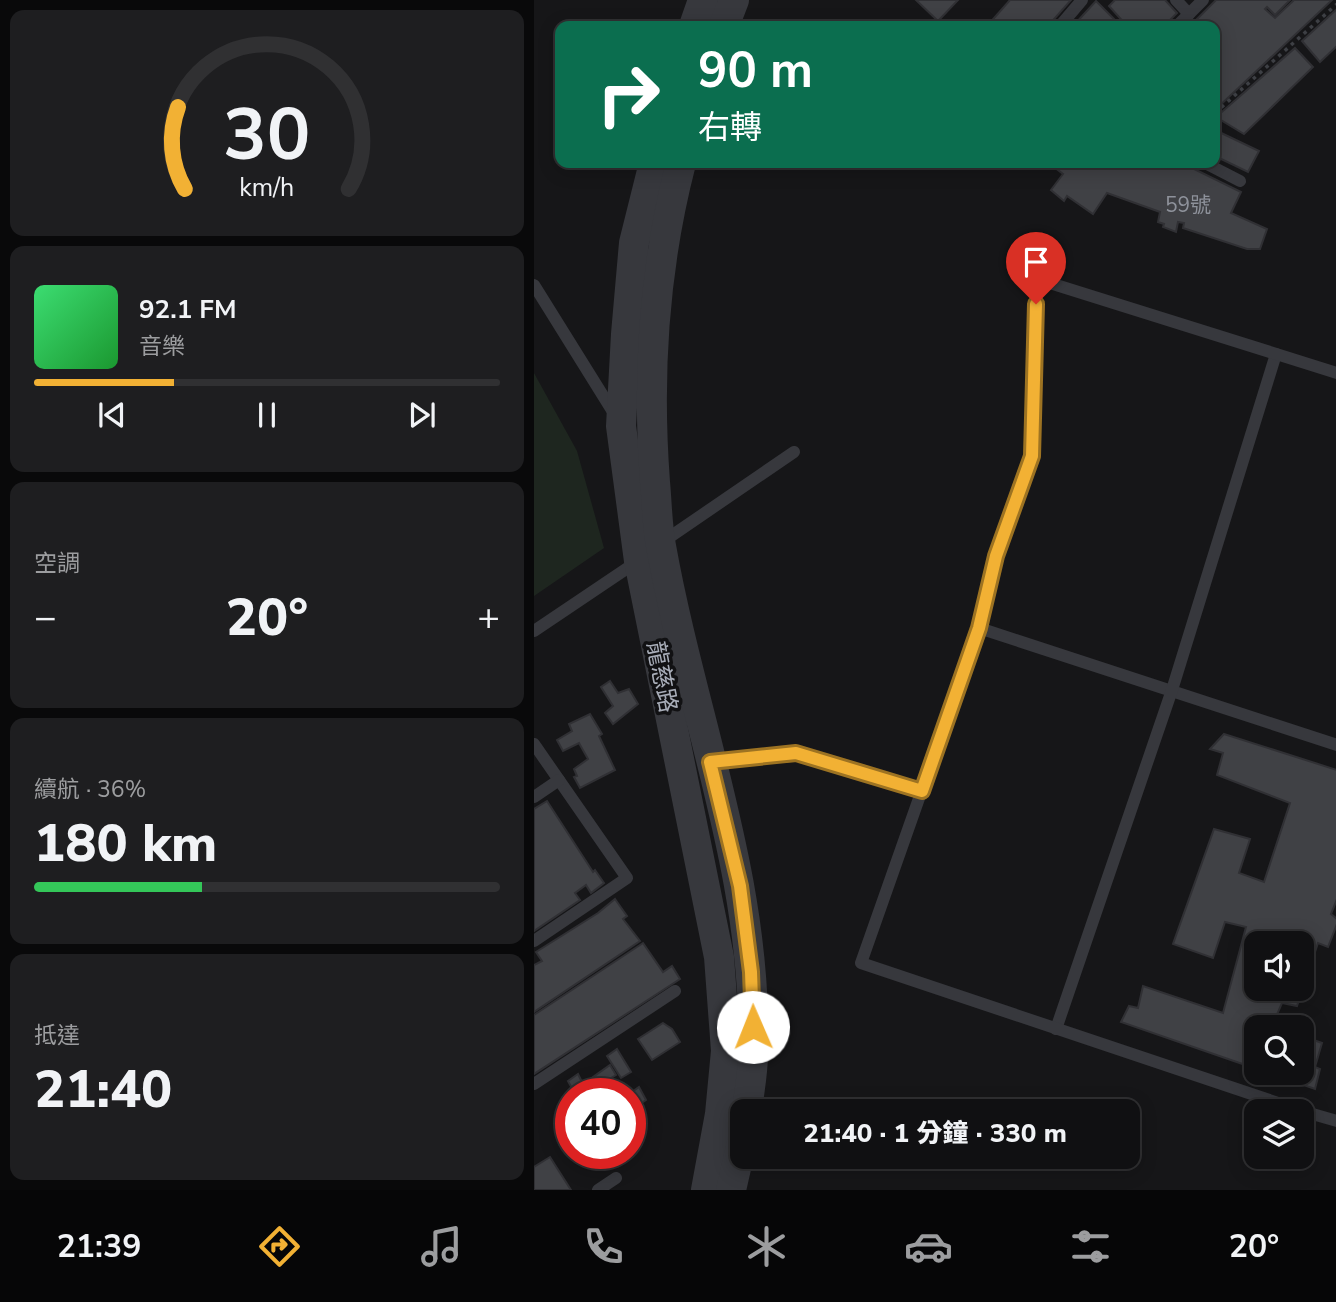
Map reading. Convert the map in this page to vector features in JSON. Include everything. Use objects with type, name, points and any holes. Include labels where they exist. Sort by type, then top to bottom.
[{"type":"street","points":[[696,21],[703,0]]},
{"type":"street","points":[[726,21],[734,0]]},
{"type":"street","name":"龍慈路","points":[[653,168],[634,243],[621,426],[649,552],[719,957],[726,1051],[720,1114],[706,1190]]},
{"type":"street","name":"龍慈路","points":[[680,168],[669,210],[654,310],[649,552],[710,762],[740,886],[751,972],[753,1055],[748,1099]]},
{"type":"street","points":[[731,1190],[736,1169]]},
{"type":"lane","points":[[1064,21],[1082,0]]},
{"type":"lane","points":[[1176,0],[1189,14]]},
{"type":"lane","points":[[1182,21],[1203,0]]},
{"type":"lane","points":[[1214,168],[1240,181]]},
{"type":"lane","points":[[1266,1099],[861,964],[979,628],[996,556],[1032,456],[1037,279],[1336,373]]},
{"type":"lane","points":[[534,285],[621,426]]},
{"type":"lane","points":[[1057,1029],[1172,690],[1275,354]]},
{"type":"lane","points":[[534,631],[794,452]]},
{"type":"lane","points":[[979,628],[1336,745]]},
{"type":"lane","points":[[534,744],[627,878],[534,940]]},
{"type":"lane","points":[[710,762],[796,753],[922,791]]},
{"type":"lane","points":[[534,797],[559,780]]},
{"type":"lane","points":[[534,1084],[675,990]]},
{"type":"lane","points":[[1314,1115],[1336,1121]]},
{"type":"lane","points":[[598,1190],[616,1178]]},
{"type":"path","points":[[1220,108],[1336,4]]},
{"type":"shaded area","points":[[534,373],[577,451],[604,548],[534,596]]},
{"type":"building","points":[[916,0],[958,0],[938,21]]},
{"type":"building","points":[[1010,0],[1071,0],[1052,21],[991,21]]},
{"type":"building","points":[[1115,0],[1165,0],[1177,13],[1169,21],[1122,21],[1109,6]]},
{"type":"building","points":[[1216,0],[1290,0],[1275,15],[1267,7],[1265,9],[1275,18],[1294,0],[1332,0],[1220,105],[1220,21],[1195,21]]},
{"type":"building","points":[[1096,1],[1116,21],[1078,21]]},
{"type":"building","points":[[1337,9],[1337,46],[1320,62],[1302,41]]},
{"type":"building","points":[[1295,48],[1313,67],[1244,134],[1220,119],[1220,114]]},
{"type":"building","points":[[1220,132],[1259,151],[1248,172],[1220,158]]},
{"type":"building","points":[[1055,168],[1192,168],[1241,192],[1231,213],[1267,229],[1260,249],[1247,249],[1183,228],[1184,223],[1178,222],[1176,232],[1163,227],[1164,224],[1158,222],[1160,212],[1107,193],[1093,214],[1067,196],[1064,201],[1051,190],[1063,174]]},
{"type":"building","points":[[610,681],[618,693],[629,689],[638,704],[613,724],[605,713],[613,706],[601,687]]},
{"type":"building","points":[[590,714],[602,734],[599,736],[615,770],[580,788],[574,777],[577,776],[574,769],[588,759],[579,743],[563,751],[557,740],[572,731],[569,724]]},
{"type":"building","points":[[1224,734],[1337,770],[1337,899],[1331,914],[1337,919],[1337,924],[1328,947],[1318,943],[1314,955],[1314,931],[1245,931],[1246,927],[1225,922],[1213,958],[1173,944],[1214,829],[1250,839],[1239,873],[1264,882],[1290,803],[1217,775],[1223,753],[1210,749]]},
{"type":"building","points":[[547,801],[593,872],[595,870],[604,883],[591,893],[586,885],[575,893],[580,900],[534,931],[534,809]]},
{"type":"building","points":[[615,899],[627,916],[623,919],[640,941],[534,1012],[534,965],[542,961],[536,952],[598,913]]},
{"type":"building","points":[[1244,934],[1244,1001],[1299,1001],[1297,1006],[1282,1003],[1277,1015],[1244,1015],[1244,1065],[1121,1022],[1129,1006],[1138,1008],[1143,986],[1223,1013]]},
{"type":"building","points":[[643,943],[663,972],[672,966],[680,979],[534,1074],[534,1015]]},
{"type":"building","points":[[663,1023],[672,1029],[680,1042],[652,1060],[638,1039]]},
{"type":"building","points":[[1314,1040],[1322,1043],[1315,1067],[1320,1069],[1315,1089],[1304,1085],[1314,1085]]},
{"type":"building","points":[[617,1049],[631,1072],[621,1078],[607,1056]]},
{"type":"building","points":[[610,1065],[616,1075],[611,1078],[592,1078]]},
{"type":"building","points":[[550,1157],[555,1169],[571,1190],[534,1190],[534,1167]]},
{"type":"route","points":[[753,1027],[751,972],[740,886],[710,762],[796,753],[922,791],[979,628],[996,556],[1032,456],[1036,304]]}]
